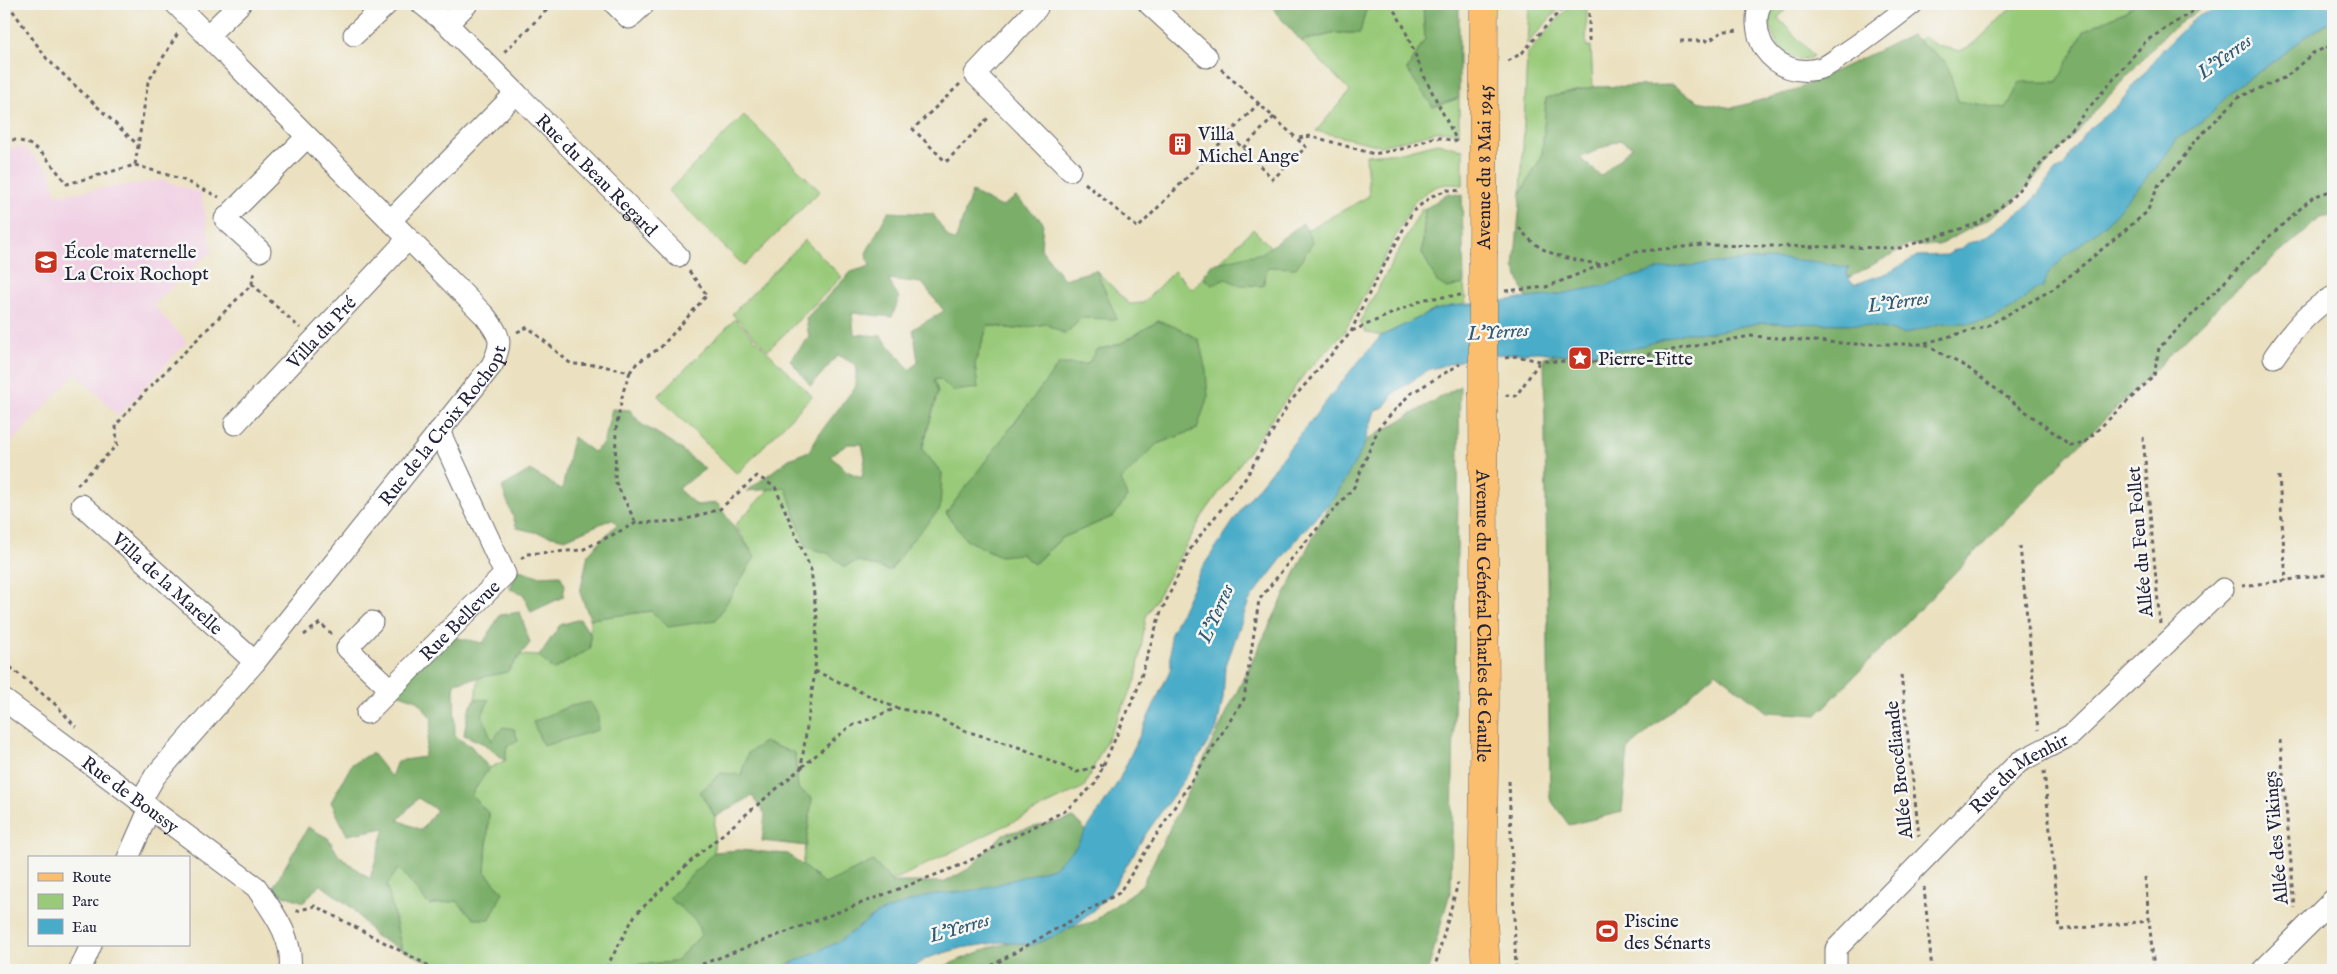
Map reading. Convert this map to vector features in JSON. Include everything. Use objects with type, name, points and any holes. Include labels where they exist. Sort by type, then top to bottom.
[{"type":"main road","name":"Avenue du 8 Mai 1945","points":[[1484,4],[1484,330]]},
{"type":"main road","name":"Avenue du Général Charles de Gaulle","points":[[1484,330],[1495,395],[1484,705],[1482,902],[1486,970]]},
{"type":"main road","name":"Avenue du Général Charles de Gaulle","points":[[1474,970],[1482,902]]},
{"type":"street","points":[[207,36],[240,4]]},
{"type":"street","points":[[354,35],[387,4]]},
{"type":"street","name":"Rue du Beau Regard","points":[[422,4],[447,24],[678,256]]},
{"type":"street","points":[[447,24],[467,4]]},
{"type":"street","points":[[615,4],[629,18],[644,4]]},
{"type":"street","points":[[1761,4],[1758,9],[1757,30],[1763,46],[1776,63],[1803,71],[1823,68],[1862,43],[1912,4]]},
{"type":"street","points":[[1035,6],[975,74],[1070,170]]},
{"type":"street","points":[[1151,6],[1207,57]]},
{"type":"street","name":"Rue de la Croix Rochopt","points":[[129,856],[155,776],[256,662],[492,365],[501,348],[498,334],[485,316],[182,10]]},
{"type":"street","points":[[390,221],[516,93]]},
{"type":"street","points":[[260,251],[225,219],[307,137]]},
{"type":"street","name":"Villa du Pré","points":[[234,424],[408,239]]},
{"type":"street","points":[[2274,357],[2288,336],[2325,301],[2333,297]]},
{"type":"street","name":"Rue Bellevue","points":[[367,713],[505,574],[439,431]]},
{"type":"street","name":"Villa de la Marelle","points":[[82,505],[256,662]]},
{"type":"street","name":"Rue du Menhir","points":[[1836,970],[1836,949],[2019,762],[2071,735],[2223,589]]},
{"type":"street","points":[[372,622],[347,648],[390,690]]},
{"type":"street","name":"Rue de Boussy","points":[[4,700],[256,887],[282,924],[291,961],[290,970]]},
{"type":"street","points":[[2263,970],[2333,900]]},
{"type":"street","points":[[80,970],[91,946]]},
{"type":"path","points":[[8,4],[47,59],[138,146]]},
{"type":"path","points":[[501,55],[553,4]]},
{"type":"path","points":[[1390,4],[1403,25],[1424,76],[1456,140]]},
{"type":"path","points":[[1507,62],[1522,53],[1566,4]]},
{"type":"path","points":[[1589,4],[1589,41]]},
{"type":"path","points":[[1499,292],[1546,287],[1634,252],[1702,245],[1900,248],[1978,223],[2010,200],[2146,41],[2204,4]]},
{"type":"path","points":[[136,165],[148,82],[182,10]]},
{"type":"path","points":[[1680,41],[1709,41],[1723,31],[1757,30]]},
{"type":"path","points":[[1497,359],[1516,356],[1540,361],[1606,362],[1752,336],[1853,344],[1924,344],[1987,326],[2055,288],[2147,212],[2159,184],[2178,165],[2194,142],[2239,98],[2286,77],[2313,53],[2333,45]]},
{"type":"path","points":[[1207,57],[1260,102],[1306,147],[1273,179],[1229,134]]},
{"type":"path","points":[[975,74],[971,73],[913,129],[946,162],[1003,102]]},
{"type":"path","points":[[1070,170],[1138,228],[1260,102]]},
{"type":"path","points":[[1243,148],[1275,116]]},
{"type":"path","points":[[1298,138],[1311,136],[1374,154],[1406,148],[1435,137],[1456,140],[1462,144]]},
{"type":"path","points":[[4,140],[36,146],[67,184],[136,165],[181,179],[239,206]]},
{"type":"path","points":[[687,970],[961,865],[1066,810],[1095,784],[1106,764],[1137,690],[1160,614],[1192,546],[1244,479],[1289,403],[1351,332],[1413,211],[1432,196],[1447,190],[1469,191]]},
{"type":"path","points":[[1924,344],[1968,368],[2070,445],[2083,444],[2154,376],[2159,348],[2270,236],[2313,197],[2333,190]]},
{"type":"path","points":[[1519,227],[1530,242],[1545,251],[1602,265]]},
{"type":"path","points":[[82,505],[77,484],[117,445],[116,425],[158,378],[252,284],[253,276],[259,270],[260,251]]},
{"type":"path","points":[[636,523],[615,481],[616,429],[623,392],[630,372],[638,363],[661,348],[706,295],[678,256]]},
{"type":"path","points":[[252,284],[313,340]]},
{"type":"path","points":[[1351,332],[1425,299],[1462,295]]},
{"type":"path","points":[[500,341],[528,327],[571,364],[598,365],[630,372]]},
{"type":"path","points":[[1495,395],[1516,396],[1540,361]]},
{"type":"path","points":[[984,970],[1119,892],[1244,699],[1259,600],[1296,552],[1354,487],[1379,427],[1410,394],[1460,363],[1469,362]]},
{"type":"path","name":"Allée du Feu Follet","points":[[2143,438],[2160,626],[2171,640]]},
{"type":"path","points":[[505,574],[526,554],[582,550],[636,523],[680,521],[720,509],[758,476],[775,487],[810,570],[817,619],[815,670],[802,768]]},
{"type":"path","points":[[2279,476],[2286,581]]},
{"type":"path","points":[[2020,546],[2038,736],[2042,751],[2060,930],[2150,921]]},
{"type":"path","points":[[2223,589],[2333,574]]},
{"type":"path","points":[[284,626],[302,636],[320,623],[347,648]]},
{"type":"path","points":[[815,670],[897,708],[934,716],[966,731],[1021,748],[1077,772],[1106,764]]},
{"type":"path","name":"Allée Brocéliande","points":[[1901,675],[1932,970]]},
{"type":"path","points":[[605,970],[635,915],[691,861],[849,727],[897,708]]},
{"type":"path","name":"Allée des Vikings","points":[[2280,740],[2296,923],[2302,932]]},
{"type":"path","points":[[1509,772],[1516,970]]},
{"type":"path","points":[[2145,877],[2154,970]]},
{"type":"path","points":[[276,916],[315,906],[437,970]]},
{"type":"shaded area","points":[[23,147],[50,171],[56,195],[162,180],[201,193],[212,251],[153,305],[187,342],[118,416],[76,373],[5,450],[4,148]]},
{"type":"green space","points":[[1272,4],[1415,4],[1366,9],[1360,33],[1337,33],[1301,41],[1276,13]]},
{"type":"green space","points":[[1423,4],[1425,39],[1407,70],[1433,107],[1459,98],[1459,133],[1440,131],[1381,146],[1316,131],[1350,91],[1301,41],[1337,33],[1359,33],[1365,9]]},
{"type":"green space","points":[[1423,4],[1459,4],[1459,98],[1433,107],[1407,70],[1425,39]]},
{"type":"green space","points":[[1529,4],[1563,4],[1527,44]]},
{"type":"green space","points":[[1571,4],[1587,4],[1586,46],[1591,46],[1593,87],[1546,98],[1542,156],[1521,193],[1527,54]]},
{"type":"green space","points":[[1772,4],[1791,4],[1778,18],[1814,56],[1805,60],[1796,59],[1780,47],[1770,26],[1769,15]]},
{"type":"green space","points":[[2015,4],[2135,4],[2126,11],[2085,30],[2058,82],[2020,83],[2007,110],[1958,101],[1947,63],[1917,40],[1923,37],[1938,46],[1960,51],[1975,43]]},
{"type":"green space","points":[[2135,4],[2207,4],[2166,33],[2014,201],[1990,218],[1939,245],[1909,245],[1839,283],[1530,307],[1514,267],[1521,193],[1542,156],[1546,98],[1593,87],[1672,85],[1698,101],[1732,108],[1793,91],[1911,35],[1947,63],[1958,101],[2006,109],[2020,82],[2057,82],[2085,30],[2126,11]],"holes":[[[1619,140],[1633,146],[1601,176],[1580,158]]]},
{"type":"green space","points":[[2333,7],[2333,216],[2320,218],[2222,303],[2061,463],[1817,715],[1767,712],[1716,672],[1628,749],[1622,812],[1569,825],[1550,799],[1544,357],[1631,338],[1780,314],[1919,316],[2222,81]]},
{"type":"green space","points":[[744,115],[820,191],[744,266],[668,191]]},
{"type":"green space","points":[[1438,143],[1463,150],[1463,185],[1441,185],[1414,202],[1344,333],[1305,373],[1203,515],[1146,617],[1136,680],[1084,787],[884,885],[827,893],[801,874],[812,798],[798,789],[795,753],[748,753],[741,775],[700,792],[715,817],[714,852],[670,898],[696,921],[702,935],[675,962],[601,967],[598,970],[446,970],[402,950],[387,885],[399,867],[429,905],[457,901],[474,919],[503,892],[485,872],[489,814],[471,795],[489,768],[504,761],[507,746],[492,742],[482,715],[489,700],[475,699],[479,677],[507,672],[521,655],[539,656],[554,669],[590,649],[590,619],[652,611],[755,557],[735,525],[769,489],[786,488],[806,547],[828,553],[844,566],[859,561],[890,571],[909,544],[942,473],[922,450],[938,392],[934,380],[975,363],[988,325],[1015,329],[1046,324],[1065,334],[1082,318],[1117,319],[1096,270],[1129,304],[1143,303],[1174,271],[1192,289],[1253,229],[1273,249],[1369,196],[1366,155],[1402,152]],"holes":[[[1158,321],[1197,429],[1157,444],[1121,480],[1126,497],[1114,516],[1062,538],[1034,564],[1021,554],[1096,350],[1120,344]]]},
{"type":"green space","points":[[972,192],[1001,207],[1016,197],[1043,222],[1041,249],[1064,279],[1096,270],[1117,319],[1082,318],[1065,334],[1046,324],[1015,329],[988,325],[975,363],[978,388],[953,391],[940,379],[934,380],[938,392],[922,449],[942,473],[940,509],[909,544],[890,571],[859,561],[844,566],[828,553],[806,547],[786,488],[747,491],[789,459],[809,451],[819,434],[856,386],[856,365],[838,355],[811,386],[790,360],[809,337],[806,318],[851,272],[870,266],[866,253],[888,212],[933,214],[948,237],[955,241]],"holes":[[[888,279],[922,283],[944,311],[913,329],[918,361],[910,370],[881,336],[854,334],[852,313],[892,317],[899,298]],[[848,444],[862,444],[865,458],[862,478],[847,471],[830,456]]]},
{"type":"green space","points":[[1448,193],[1462,195],[1464,284],[1447,288],[1437,282],[1422,253],[1425,209]]},
{"type":"green space","points":[[1422,208],[1425,209],[1422,253],[1447,288],[1464,284],[1466,305],[1435,310],[1381,336],[1366,332],[1359,323]]},
{"type":"green space","points":[[1303,223],[1313,243],[1296,268],[1268,267],[1263,286],[1239,285],[1226,279],[1212,285],[1203,277],[1212,264],[1262,253]]},
{"type":"green space","points":[[805,240],[842,277],[768,350],[732,314]]},
{"type":"green space","points":[[735,319],[812,396],[737,474],[658,396]]},
{"type":"green space","points":[[1158,321],[1179,328],[1199,340],[1206,371],[1208,396],[1197,429],[1157,444],[1121,480],[1127,497],[1114,516],[1062,538],[1034,564],[1021,554],[1000,556],[966,540],[946,513],[1059,364],[1088,364],[1096,350],[1120,344]]},
{"type":"green space","points":[[1460,386],[1451,889],[1428,970],[935,970],[988,948],[1093,922],[1142,885],[1358,445]]},
{"type":"green space","points":[[612,409],[630,410],[641,424],[672,442],[705,469],[678,489],[696,505],[717,503],[755,557],[716,620],[668,627],[651,611],[590,619],[580,593],[588,554],[617,524],[612,519],[565,539],[517,528],[502,487],[530,470],[562,490],[573,437],[593,452],[603,444]]},
{"type":"green space","points":[[517,569],[538,576],[560,575],[565,585],[563,597],[531,612],[523,594],[510,589]]},
{"type":"green space","points":[[520,612],[530,643],[507,672],[454,683],[455,737],[471,746],[489,768],[471,795],[489,814],[485,872],[503,892],[490,919],[474,919],[457,901],[429,905],[399,868],[387,885],[402,950],[375,936],[352,908],[320,884],[304,902],[271,891],[308,827],[328,838],[339,856],[370,879],[385,828],[347,835],[331,802],[352,764],[372,753],[391,777],[397,761],[424,757],[432,719],[417,700],[394,692],[433,633],[483,643],[500,615]],"holes":[[[418,798],[437,810],[421,830],[398,820]]]},
{"type":"green space","points":[[580,619],[590,634],[590,649],[553,670],[539,656],[560,625]]},
{"type":"green space","points":[[475,699],[489,700],[482,715],[492,741],[503,727],[514,729],[518,740],[507,746],[505,761],[484,744],[464,735],[468,712]]},
{"type":"green space","points":[[590,702],[598,715],[598,730],[543,746],[533,722],[567,707]]},
{"type":"green space","points":[[764,742],[795,753],[798,789],[812,798],[806,846],[762,841],[765,814],[752,796],[715,817],[700,792],[721,773],[741,775],[748,753]]},
{"type":"green space","points":[[1074,818],[1094,839],[1059,872],[868,943],[800,959],[782,970],[598,970],[601,967],[675,962],[701,935],[696,921],[669,898],[714,852],[739,850],[788,854],[825,884],[873,861],[892,882],[945,882],[970,868],[1003,834]]},
{"type":"water","name":"L'Yerres","points":[[2229,4],[2333,4],[2333,20],[2316,29],[2262,70],[2239,84],[2207,117],[2177,139],[2163,159],[2108,222],[2050,271],[2042,288],[2036,289],[2013,308],[1994,318],[1970,323],[1942,323],[1904,334],[1882,328],[1851,324],[1759,323],[1708,333],[1684,333],[1628,350],[1559,355],[1539,352],[1477,356],[1428,370],[1394,393],[1384,407],[1375,411],[1363,448],[1336,495],[1300,535],[1249,601],[1225,668],[1223,698],[1217,728],[1191,770],[1145,835],[1109,895],[1085,918],[1062,933],[1033,945],[1003,942],[961,948],[927,958],[909,970],[776,970],[838,942],[878,913],[929,895],[978,890],[1053,868],[1074,849],[1118,782],[1171,668],[1170,636],[1200,571],[1245,504],[1352,369],[1381,336],[1435,310],[1451,306],[1549,296],[1602,286],[1660,269],[1745,260],[1786,259],[1818,262],[1849,268],[1847,273],[1850,281],[1855,284],[1890,272],[1917,256],[1947,255],[1968,243],[1979,241],[1986,237],[2029,205],[2055,171],[2064,166],[2073,149],[2092,126],[2118,105],[2165,47],[2196,17]]},
{"type":"place","name":"Villa Michel Ange","points":[[1180,144]]},
{"type":"place","name":"École maternelle La Croix Rochopt","points":[[46,262]]},
{"type":"place","name":"Pierre-Fitte","points":[[1580,358]]},
{"type":"place","name":"Piscine des Sénarts","points":[[1607,931]]}]
